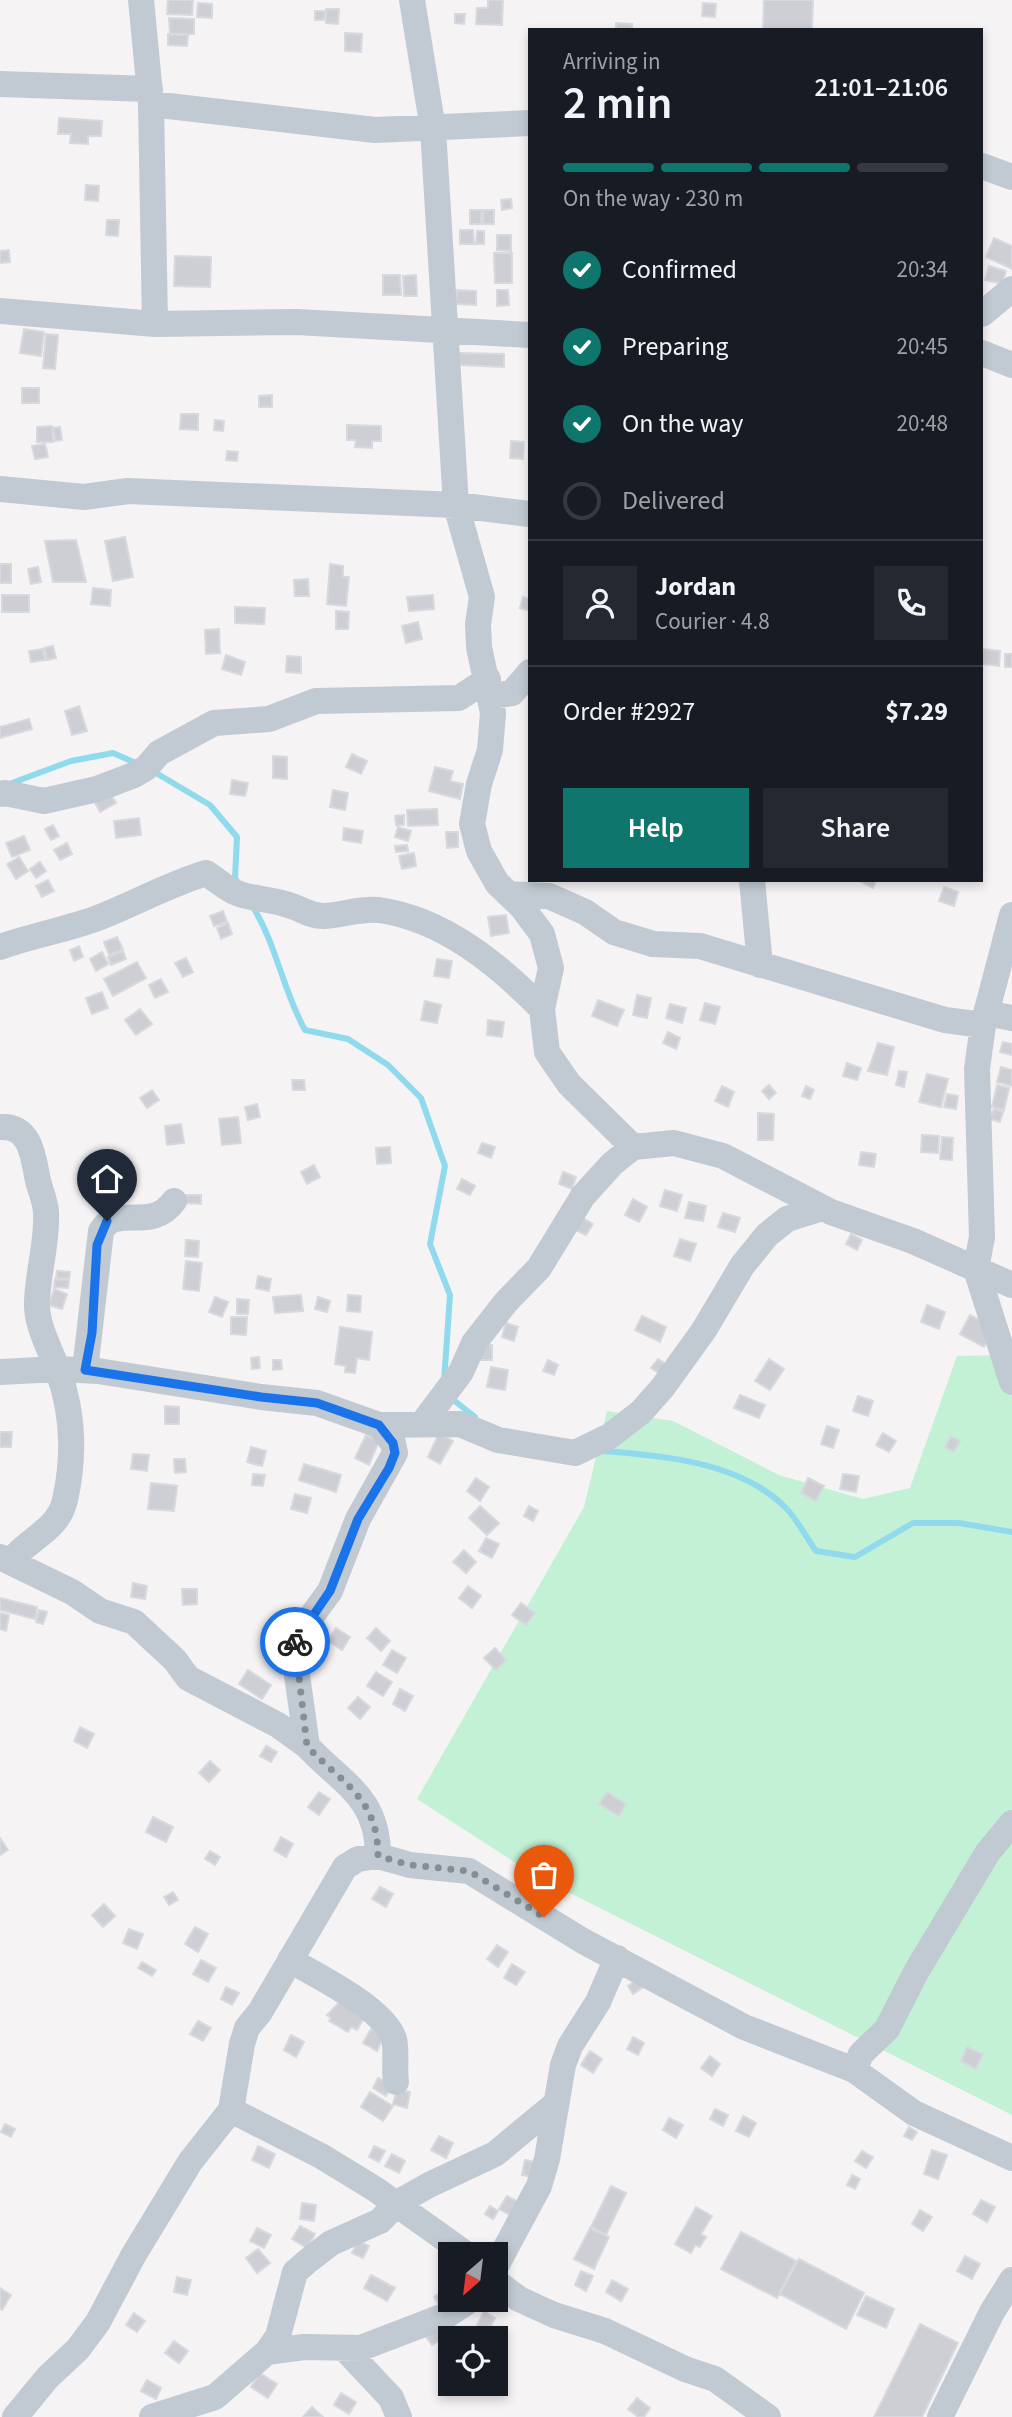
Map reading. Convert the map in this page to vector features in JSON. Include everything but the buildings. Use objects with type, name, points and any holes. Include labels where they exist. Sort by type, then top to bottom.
[{"type":"street","points":[[141,0],[150,97],[155,324]]},
{"type":"street","points":[[412,0],[433,129],[456,505],[482,597],[478,624],[479,647],[493,713],[491,750],[479,784],[472,824],[479,851],[497,883],[542,934],[551,968],[542,1009],[547,1052],[569,1084],[634,1147]]},
{"type":"street","points":[[0,83],[150,97],[375,130],[528,123]]},
{"type":"street","points":[[983,166],[1012,177]]},
{"type":"street","points":[[983,313],[1012,289]]},
{"type":"street","points":[[0,311],[155,324],[298,322],[528,335]]},
{"type":"street","points":[[983,353],[1012,365]]},
{"type":"street","points":[[0,489],[84,498],[128,491],[456,505],[528,514]]},
{"type":"street","points":[[0,794],[44,801],[97,789],[134,775],[146,768],[159,753],[214,723],[269,719],[316,701],[459,698],[489,687],[512,693],[528,674]]},
{"type":"street","points":[[0,947],[38,933],[95,919],[174,883],[206,873],[236,893],[288,904],[306,914],[325,916],[349,911],[377,910],[407,917],[448,933],[512,979],[542,1009]]},
{"type":"street","points":[[752,882],[760,965]]},
{"type":"street","points":[[508,894],[549,896],[585,912],[614,932],[653,944],[700,946],[945,1020],[994,1019]]},
{"type":"street","points":[[1012,915],[994,1019],[977,1069],[982,1237],[976,1269],[1012,1382]]},
{"type":"street","points":[[0,1127],[11,1128],[28,1139],[45,1201],[44,1263],[37,1307],[67,1396],[71,1427],[65,1499],[54,1525],[5,1559],[72,1592],[100,1611],[134,1622],[175,1660],[188,1678],[278,1725],[307,1746],[342,1777],[374,1817],[378,1856]]},
{"type":"street","points":[[422,1424],[461,1372],[474,1343],[506,1302],[539,1268],[583,1196],[612,1164],[634,1147],[674,1143],[723,1156],[822,1208],[913,1241],[1012,1286]]},
{"type":"street","points":[[85,1370],[92,1333],[101,1231],[107,1221],[117,1216],[152,1217],[165,1212],[174,1201]]},
{"type":"street","points":[[0,1372],[85,1370],[317,1403],[379,1425],[460,1424],[499,1440],[575,1452],[610,1436],[641,1412],[663,1387],[704,1330],[743,1266],[767,1235],[787,1219],[822,1208]]},
{"type":"street","points":[[307,1746],[293,1647],[297,1636],[330,1591],[354,1528],[395,1453],[393,1443],[379,1425]]},
{"type":"street","points":[[854,2070],[862,2054],[887,2029],[916,1972],[988,1852],[1012,1823]]},
{"type":"street","points":[[15,2417],[48,2376],[78,2349],[98,2322],[133,2256],[190,2162],[231,2110],[247,2028],[260,2012],[345,1867],[358,1859],[378,1856],[410,1865],[469,1871],[617,1958],[744,2027],[854,2070],[914,2113],[1012,2158]]},
{"type":"street","points":[[508,2244],[539,2186],[547,2159],[553,2106],[570,2046],[598,2002],[617,1958]]},
{"type":"street","points":[[290,1960],[352,1998],[388,2029],[395,2041],[393,2062],[396,2082]]},
{"type":"street","points":[[152,2417],[215,2397],[267,2352],[278,2336],[295,2272],[331,2243],[380,2221],[397,2203],[448,2175],[495,2154],[553,2106]]},
{"type":"street","points":[[231,2110],[321,2156],[397,2203],[450,2242]]},
{"type":"street","points":[[940,2417],[992,2312],[1012,2280]]},
{"type":"street","points":[[508,2291],[519,2299],[554,2315],[605,2331],[685,2369],[715,2379],[768,2417]]},
{"type":"street","points":[[267,2352],[304,2347],[361,2348],[452,2312]]},
{"type":"street","points":[[345,2349],[391,2398],[399,2417]]},
{"type":"green space","points":[[1012,1355],[1012,2115],[536,1876],[417,1799],[584,1507],[607,1411],[673,1421],[779,1475],[863,1499],[910,1488],[957,1356]]},
{"type":"waterway","points":[[12,783],[71,761],[113,753],[138,764]]},
{"type":"waterway","points":[[151,770],[210,805],[237,837],[235,878],[238,883]]},
{"type":"waterway","points":[[253,907],[268,937],[305,1030],[348,1039],[388,1065],[421,1098],[445,1166],[430,1244],[450,1295],[444,1382]]},
{"type":"waterway","points":[[451,1398],[475,1417]]},
{"type":"waterway","points":[[601,1451],[674,1459],[699,1464],[746,1480],[785,1507],[816,1551],[855,1557],[913,1523],[959,1523],[1012,1532]]},
{"type":"way so far","points":[[295,1642],[293,1647],[307,1746],[342,1777],[374,1817],[378,1856],[410,1865],[442,1866],[469,1871],[482,1876],[544,1917]]},
{"type":"route","points":[[107,1221],[97,1245],[92,1333],[85,1370],[317,1403],[345,1411],[367,1423],[379,1425],[393,1443],[395,1453],[389,1468],[358,1519],[330,1591],[321,1608],[305,1625],[295,1642]]}]
